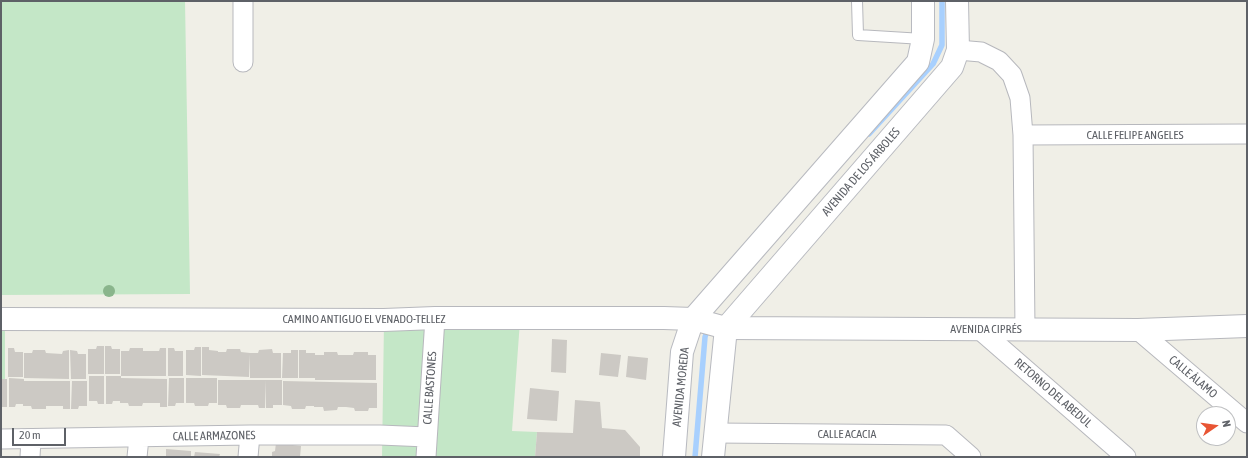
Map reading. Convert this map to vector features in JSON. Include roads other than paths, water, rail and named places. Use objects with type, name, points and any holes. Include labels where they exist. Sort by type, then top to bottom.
[{"type":"street","points":[[243,1],[244,62]]},
{"type":"street","points":[[693,319],[918,62],[923,40],[923,1]]},
{"type":"street","name":"AVENIDA DE LOS ÁRBOLES","points":[[726,328],[952,67],[958,50],[957,1]]},
{"type":"street","points":[[958,50],[981,52],[999,61],[1012,76],[1020,98],[1024,135],[1025,329]]},
{"type":"street","name":"CALLE FELIPE ANGELES","points":[[1024,135],[1247,134]]},
{"type":"street","name":"CALLE BASTONES","points":[[426,457],[435,318]]},
{"type":"street","name":"CAMINO ANTIGUO EL VENADO-TELLEZ","points":[[1,319],[693,319],[726,328]]},
{"type":"street","name":"AVENIDA MOREDA","points":[[674,457],[682,352],[693,319]]},
{"type":"street","name":"AVENIDA CIPRÉS","points":[[726,328],[1138,330],[1247,326]]},
{"type":"street","points":[[713,457],[726,328]]},
{"type":"street","name":"RETORNO DEL ABEDUL","points":[[979,329],[1126,457]]},
{"type":"street","name":"CALLE ÁLAMO","points":[[1138,330],[1247,423]]},
{"type":"street","name":"CALLE ACACIA","points":[[715,433],[946,435],[971,457]]},
{"type":"street","points":[[248,457],[250,435]]},
{"type":"street","name":"CALLE ARMAZONES","points":[[1,439],[31,448],[139,438],[250,435],[380,435],[427,437]]},
{"type":"street","points":[[138,457],[139,438]]},
{"type":"lane","points":[[857,1],[858,36],[923,40]]},
{"type":"waterway","points":[[869,134],[933,64],[942,45],[942,1]]},
{"type":"waterway","points":[[695,457],[705,337],[708,328]]}]
